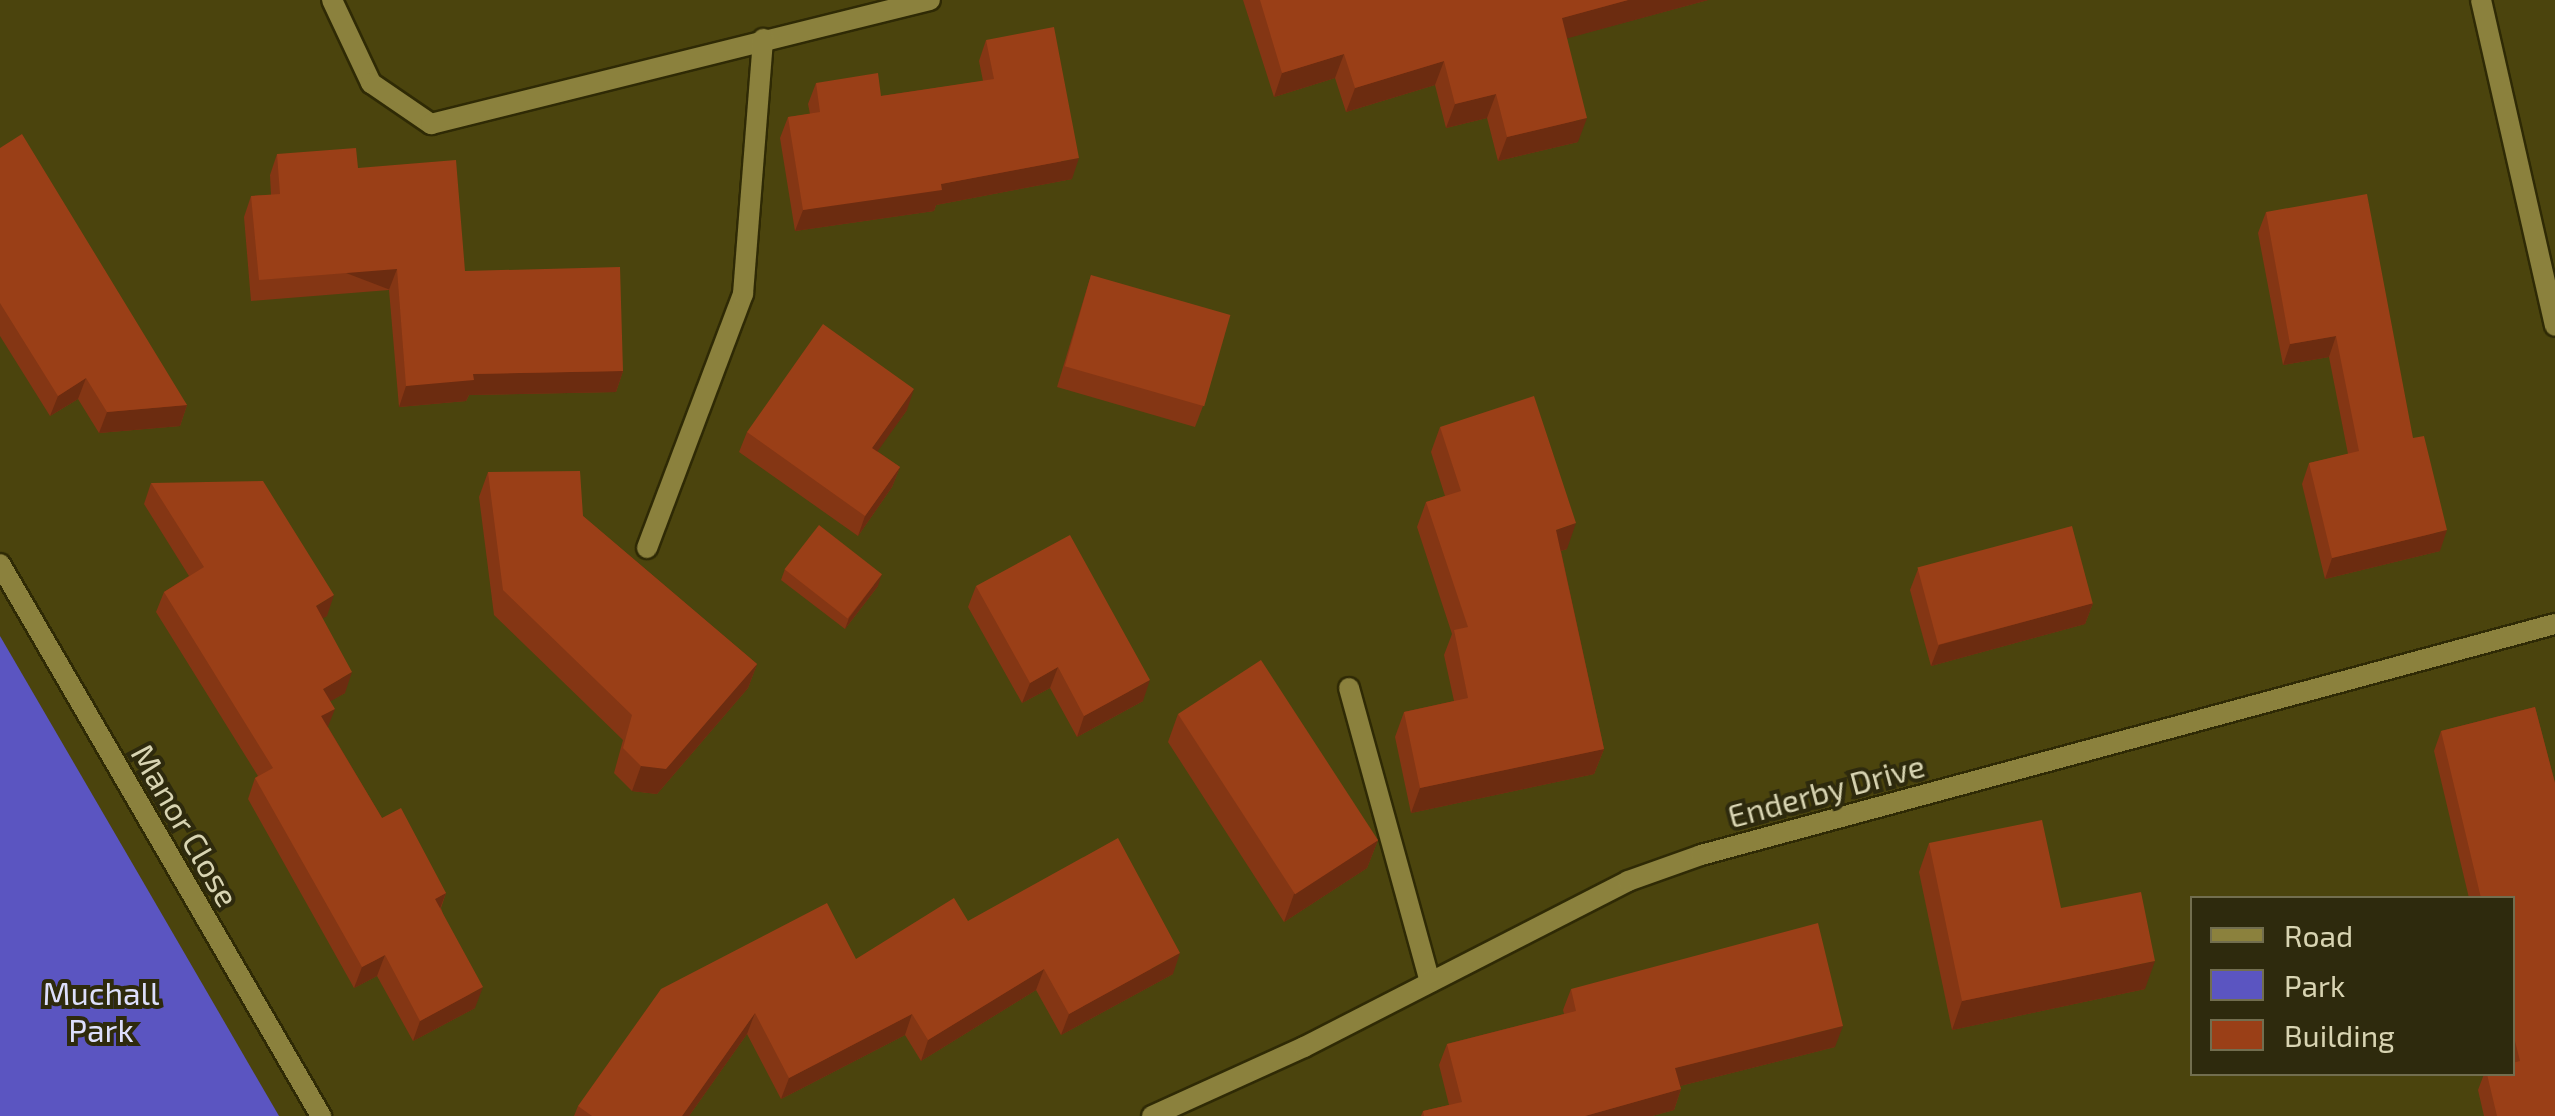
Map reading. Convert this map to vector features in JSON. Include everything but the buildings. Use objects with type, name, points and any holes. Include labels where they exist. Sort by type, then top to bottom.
[{"type":"street","points":[[332,0],[371,84],[431,124],[930,0]]},
{"type":"street","points":[[2480,0],[2555,326]]},
{"type":"street","points":[[646,548],[743,294],[763,39]]},
{"type":"street","name":"Manor Close","points":[[0,564],[321,1116]]},
{"type":"street","name":"Enderby Drive","points":[[1152,1116],[1628,881],[1701,855],[2555,624]]},
{"type":"street","points":[[1349,688],[1430,982]]},
{"type":"green space","name":"Muchall Park","points":[[0,636],[142,880],[279,1116],[0,1116]]}]
